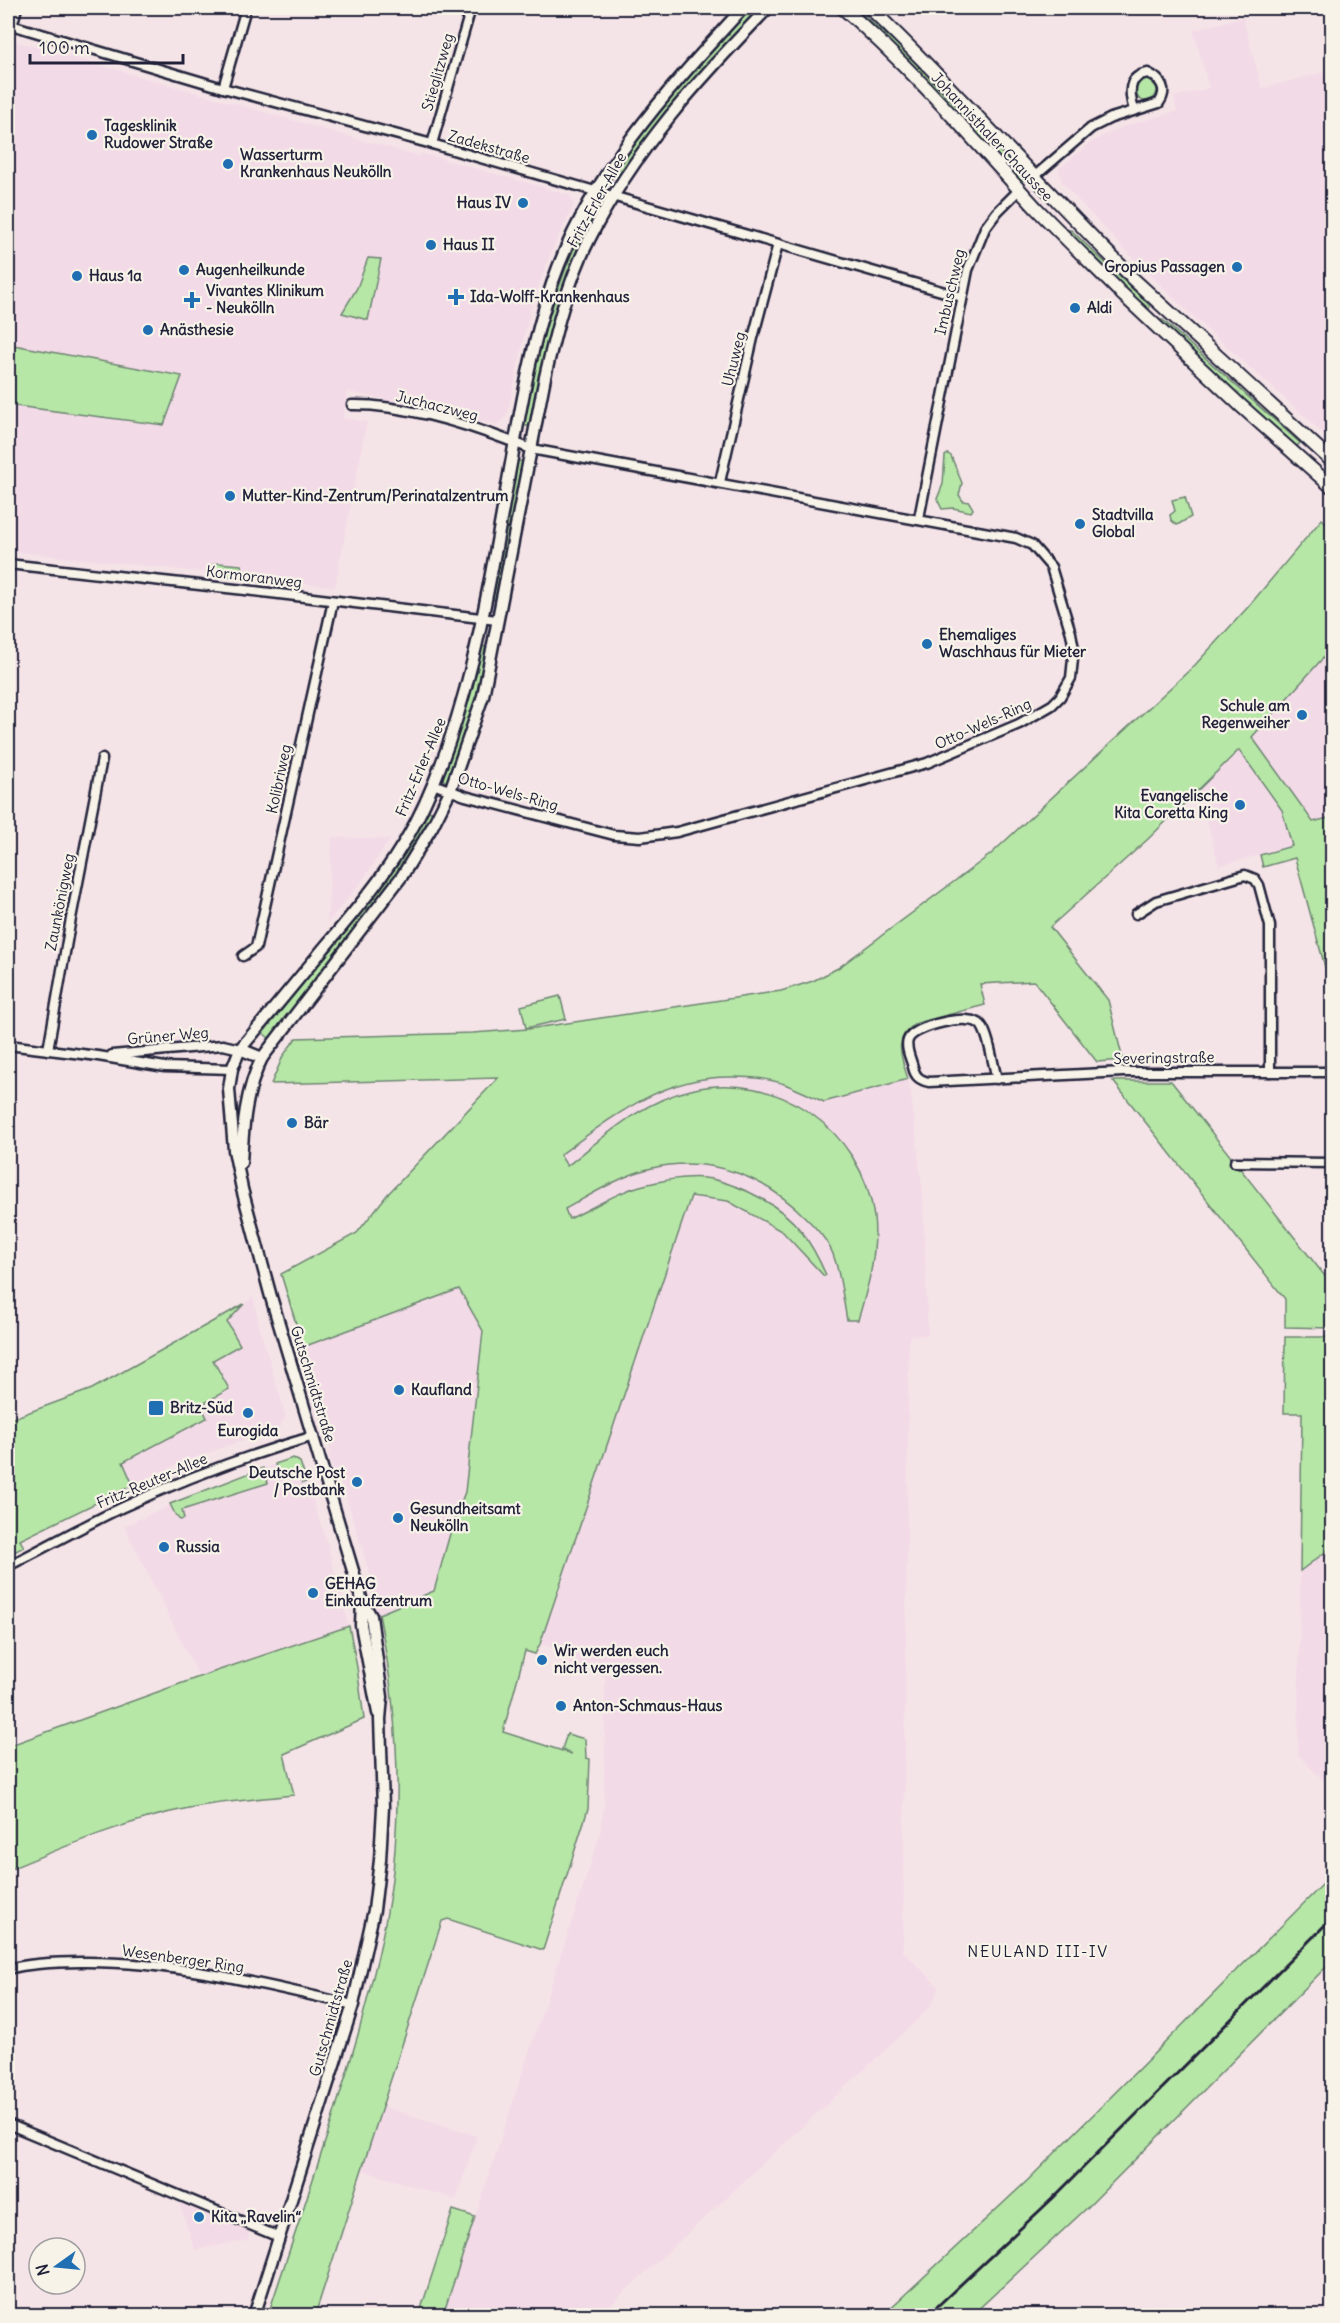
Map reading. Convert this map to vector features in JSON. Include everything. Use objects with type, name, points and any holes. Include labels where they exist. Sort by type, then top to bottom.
[{"type":"main road","name":"Johannisthaler Chaussee","points":[[843,8],[870,31],[932,93],[1020,189],[1119,291],[1240,405],[1332,487]]},
{"type":"main road","name":"Johannisthaler Chaussee","points":[[870,8],[923,59],[1130,276],[1332,461]]},
{"type":"main road","name":"Imbuschweg","points":[[1020,189],[1035,176]]},
{"type":"street","points":[[10,25],[17,8]]},
{"type":"street","points":[[223,88],[246,8]]},
{"type":"street","name":"Stieglitzweg","points":[[432,144],[471,8]]},
{"type":"street","name":"Fritz-Erler-Allee","points":[[232,1069],[240,1049],[372,891],[403,843],[433,784],[460,711],[481,618],[514,442],[537,338],[553,282],[595,191],[641,123],[743,8]]},
{"type":"street","name":"Fritz-Erler-Allee","points":[[253,1074],[262,1058],[402,876],[432,827],[450,791],[483,696],[545,376],[570,286],[589,239],[643,149],[677,105],[768,8]]},
{"type":"street","name":"Zadekstraße","points":[[10,25],[223,88],[432,144],[962,297]]},
{"type":"street","name":"Imbuschweg","points":[[1035,176],[1082,134],[1102,122],[1159,103],[1163,98],[1164,89],[1160,81],[1148,73],[1135,78],[1130,88],[1134,110]]},
{"type":"street","name":"Imbuschweg","points":[[919,518],[962,297],[976,247],[985,228],[997,212],[1020,189]]},
{"type":"street","name":"Uhuweg","points":[[720,482],[736,406],[778,244]]},
{"type":"street","name":"Juchaczweg","points":[[352,405],[367,405],[441,419],[514,442]]},
{"type":"street","points":[[514,442],[531,449]]},
{"type":"street","name":"Otto-Wels-Ring","points":[[433,784],[450,791],[614,835],[655,836],[900,772],[954,753],[1044,711],[1060,697],[1071,678],[1074,659],[1071,633],[1051,567],[1032,545],[1016,538],[919,518],[531,449]]},
{"type":"street","name":"Kormoranweg","points":[[8,564],[497,620]]},
{"type":"street","name":"Kolibriweg","points":[[243,956],[256,947],[333,601]]},
{"type":"street","name":"Zaunkönigweg","points":[[48,1050],[102,759]]},
{"type":"street","points":[[1136,914],[1156,901],[1245,875],[1255,879],[1270,927],[1270,1071]]},
{"type":"street","name":"Severingstraße","points":[[997,1079],[985,1033],[981,1024],[975,1020],[951,1021],[920,1030],[911,1035],[908,1040],[907,1046],[914,1072],[920,1080],[928,1082],[997,1079],[1123,1072],[1332,1072]]},
{"type":"street","name":"Grüner Weg","points":[[8,1045],[165,1067],[232,1069]]},
{"type":"street","name":"Grüner Weg","points":[[98,1056],[223,1045],[240,1049]]},
{"type":"street","points":[[240,1049],[262,1058]]},
{"type":"street","points":[[232,1069],[253,1074]]},
{"type":"street","name":"Gutschmidtstraße","points":[[232,1069],[229,1089],[234,1150],[250,1224],[362,1601],[370,1616],[376,1643],[382,1697],[380,1719],[383,1783],[380,1860],[366,1954],[353,2004],[254,2316]]},
{"type":"street","name":"Gutschmidtstraße","points":[[240,1176],[243,1122],[253,1074]]},
{"type":"street","points":[[1235,1162],[1332,1163]]},
{"type":"street","name":"Fritz-Reuter-Allee","points":[[8,1566],[160,1491],[235,1461],[314,1436]]},
{"type":"street","name":"Wesenberger Ring","points":[[8,1969],[68,1962],[149,1966],[213,1973],[353,2004]]},
{"type":"street","points":[[8,2124],[279,2237]]},
{"type":"shaded area","name":"Gropius Passagen","points":[[1243,17],[1262,88],[1332,70],[1332,441],[1188,312],[1122,247],[1062,183],[1059,169],[1091,142],[1124,126],[1177,111],[1174,97],[1209,88],[1193,30]]},
{"type":"shaded area","name":"Vivantes Klinikum - Neukölln","points":[[8,39],[419,156],[421,153],[570,195],[574,205],[549,257],[531,307],[507,416],[497,425],[440,410],[347,392],[343,418],[367,422],[335,587],[8,551]]},
{"type":"shaded area","name":"Schule am Regenweiher","points":[[1332,648],[1332,817],[1314,822],[1252,737]]},
{"type":"shaded area","name":"Evangelische Kita Coretta King","points":[[1239,750],[1282,810],[1292,846],[1219,866],[1198,791]]},
{"type":"shaded area","points":[[332,837],[390,839],[361,883],[327,923]]},
{"type":"shaded area","points":[[748,1077],[785,1084],[824,1102],[908,1079],[923,1193],[928,1335],[909,1336],[903,1951],[939,1987],[931,2006],[910,2027],[600,2315],[567,2315],[564,2313],[562,2316],[443,2316],[600,1834],[604,1804],[605,1677],[569,1664],[570,1661],[556,1656],[558,1650],[540,1644],[691,1196],[572,1225],[563,1209],[560,1156],[637,1101],[653,1093],[699,1079]]},
{"type":"shaded area","points":[[459,1289],[483,1331],[465,1492],[453,1523],[433,1591],[375,1616],[370,1575],[345,1493],[334,1472],[320,1413],[316,1414],[297,1349]]},
{"type":"shaded area","points":[[253,1296],[261,1332],[286,1416],[280,1427],[186,1461],[105,1498],[123,1462],[201,1405],[212,1360],[227,1322]]},
{"type":"shaded area","points":[[293,1458],[300,1462],[329,1549],[349,1626],[199,1677],[124,1526],[215,1485]]},
{"type":"shaded area","points":[[1332,1547],[1332,1789],[1298,1755],[1300,1571]]},
{"type":"shaded area","points":[[382,2106],[477,2136],[456,2200],[362,2170]]},
{"type":"shaded area","name":"Kita „Ravelin“","points":[[179,2203],[249,2232],[248,2240],[195,2250]]},
{"type":"green space","points":[[750,8],[760,8],[664,113],[619,178],[611,175],[660,110]]},
{"type":"green space","points":[[852,8],[856,8],[927,71],[1027,178],[1022,181],[1015,178],[889,43]]},
{"type":"green space","points":[[1146,79],[1154,82],[1157,90],[1154,98],[1146,101],[1138,98],[1135,90],[1138,82]]},
{"type":"green space","points":[[591,210],[599,212],[580,252],[531,427],[523,425],[535,368],[558,289]]},
{"type":"green space","points":[[1068,230],[1071,230],[1150,306],[1149,309],[1146,309],[1079,245]]},
{"type":"green space","points":[[368,258],[381,259],[368,320],[342,313],[357,288]]},
{"type":"green space","points":[[1161,320],[1300,443],[1295,448],[1158,322]]},
{"type":"green space","points":[[8,344],[182,376],[164,425],[8,405]]},
{"type":"green space","points":[[948,454],[951,456],[962,483],[959,495],[963,501],[969,502],[973,509],[971,512],[953,508],[942,509],[937,499],[943,484],[945,456]]},
{"type":"green space","points":[[516,460],[523,462],[497,601],[489,599]]},
{"type":"green space","points":[[1185,497],[1191,517],[1177,525],[1171,520],[1170,515],[1175,511],[1172,500]]},
{"type":"green space","points":[[1322,519],[1332,528],[1332,575],[1330,578],[1332,580],[1332,648],[1252,737],[1313,822],[1332,817],[1332,968],[1325,967],[1295,858],[1263,867],[1260,855],[1292,846],[1282,810],[1239,750],[1147,840],[1050,927],[1108,1000],[1123,1060],[1097,1062],[1034,981],[980,984],[985,1005],[917,1023],[904,1035],[900,1048],[908,1079],[824,1102],[787,1085],[760,1078],[707,1078],[683,1083],[640,1101],[560,1155],[567,1166],[640,1111],[673,1095],[691,1090],[723,1086],[754,1089],[783,1098],[810,1113],[834,1133],[853,1158],[866,1186],[874,1217],[875,1244],[869,1282],[858,1320],[847,1320],[832,1252],[820,1233],[792,1205],[775,1192],[757,1181],[717,1167],[674,1164],[641,1171],[596,1191],[565,1209],[569,1219],[635,1187],[678,1179],[712,1179],[749,1192],[783,1213],[805,1236],[826,1275],[824,1276],[783,1232],[728,1201],[691,1196],[540,1644],[535,1654],[525,1651],[503,1732],[572,1754],[562,1749],[567,1734],[585,1739],[586,1758],[590,1759],[588,1809],[543,1950],[448,1919],[442,1921],[315,2315],[268,2315],[327,2138],[359,2031],[390,1895],[397,1820],[397,1760],[389,1672],[379,1614],[434,1591],[453,1523],[465,1492],[483,1331],[459,1289],[303,1347],[281,1274],[357,1233],[387,1195],[498,1078],[271,1084],[283,1056],[296,1038],[473,1033],[528,1029],[781,991],[813,981],[838,968],[991,854],[1195,665],[1248,607]]},
{"type":"green space","points":[[218,563],[241,565],[247,578],[210,574],[212,565]]},
{"type":"green space","points":[[480,646],[488,647],[473,710],[448,780],[445,782],[442,777],[465,712]]},
{"type":"green space","points":[[427,810],[433,813],[394,881],[270,1039],[263,1033],[372,899]]},
{"type":"green space","points":[[560,996],[566,1019],[526,1028],[521,1006]]},
{"type":"green space","points":[[1113,1081],[1171,1081],[1332,1285],[1332,1328],[1285,1327],[1285,1299]]},
{"type":"green space","points":[[244,1304],[227,1322],[240,1345],[213,1360],[229,1389],[201,1405],[207,1418],[123,1462],[133,1485],[20,1540],[24,1547],[8,1555],[8,1420],[92,1389]]},
{"type":"green space","points":[[1285,1337],[1332,1337],[1332,1547],[1300,1571],[1302,1413],[1284,1413]]},
{"type":"green space","points":[[293,1458],[300,1462],[307,1482],[302,1483],[299,1473],[279,1479],[275,1464]]},
{"type":"green space","points":[[263,1468],[268,1483],[182,1510],[184,1519],[180,1520],[176,1516],[170,1504]]},
{"type":"green space","points":[[349,1626],[364,1719],[284,1754],[294,1795],[189,1808],[143,1819],[97,1834],[8,1870],[8,1746]]},
{"type":"green space","points":[[1332,1875],[1332,1961],[1088,2207],[972,2315],[883,2315],[1028,2180]]},
{"type":"green space","points":[[453,2210],[475,2217],[443,2315],[419,2315]]},
{"type":"railway","points":[[927,2316],[1052,2199],[1332,1918]]},
{"type":"place","name":"Tagesklinik Rudower Straße","points":[[92,135]]},
{"type":"place","name":"Wasserturm Krankenhaus Neukölln","points":[[228,164]]},
{"type":"place","name":"Haus IV","points":[[523,203]]},
{"type":"place","name":"Haus II","points":[[431,245]]},
{"type":"place","name":"Gropius Passagen","points":[[1237,267]]},
{"type":"place","name":"Augenheilkunde","points":[[184,270]]},
{"type":"place","name":"Haus 1a","points":[[77,276]]},
{"type":"place","name":"Ida-Wolff-Krankenhaus","points":[[456,297]]},
{"type":"place","name":"Vivantes Klinikum - Neukölln","points":[[192,300]]},
{"type":"place","name":"Aldi","points":[[1075,308]]},
{"type":"place","name":"Anästhesie","points":[[148,330]]},
{"type":"place","name":"Mutter-Kind-Zentrum/Perinatalzentrum","points":[[230,496]]},
{"type":"place","name":"Stadtvilla Global","points":[[1080,524]]},
{"type":"place","name":"Ehemaliges Waschhaus für Mieter","points":[[927,644]]},
{"type":"place","name":"Schule am Regenweiher","points":[[1302,715]]},
{"type":"place","name":"Evangelische Kita Coretta King","points":[[1240,805]]},
{"type":"place","name":"Bär","points":[[292,1123]]},
{"type":"place","name":"Kaufland","points":[[399,1390]]},
{"type":"place","name":"Britz-Süd","points":[[156,1408]]},
{"type":"place","name":"Eurogida","points":[[248,1413]]},
{"type":"place","name":"Deutsche Post / Postbank","points":[[357,1482]]},
{"type":"place","name":"Gesundheitsamt Neukölln","points":[[398,1518]]},
{"type":"place","name":"Russia","points":[[164,1547]]},
{"type":"place","name":"GEHAG Einkaufzentrum","points":[[313,1593]]},
{"type":"place","name":"Wir werden euch nicht vergessen.","points":[[542,1660]]},
{"type":"place","name":"Anton-Schmaus-Haus","points":[[561,1706]]},
{"type":"place","name":"Kita „Ravelin“","points":[[199,2217]]},
{"type":"district","name":"NEULAND III-IV","points":[[1038,1951]]}]
